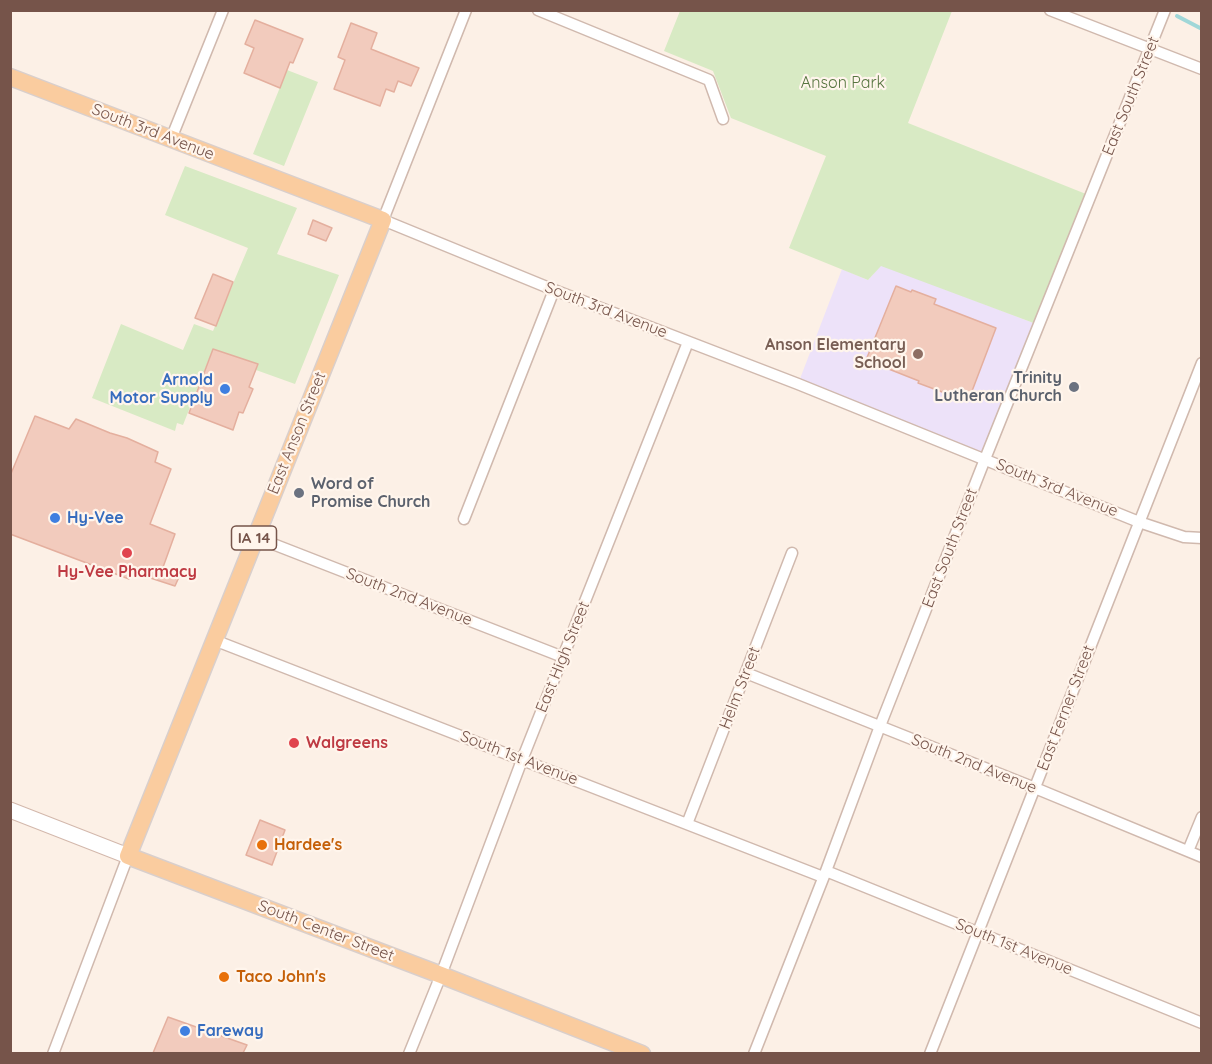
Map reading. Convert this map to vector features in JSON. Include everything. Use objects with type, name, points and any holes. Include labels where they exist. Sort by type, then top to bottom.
[{"type":"main road","name":"South 3rd Avenue","points":[[10,77],[383,220]]},
{"type":"main road","name":"East Anson Street","points":[[128,856],[383,220]]},
{"type":"main road","name":"South Center Street","points":[[10,810],[642,1053]]},
{"type":"street","points":[[171,139],[223,10]]},
{"type":"street","name":"East Anson Street","points":[[383,220],[466,10]]},
{"type":"street","points":[[538,10],[709,80],[723,118]]},
{"type":"street","points":[[1050,10],[1202,69]]},
{"type":"street","name":"East South Street","points":[[754,1053],[985,459],[1165,10]]},
{"type":"street","name":"South 3rd Avenue","points":[[383,220],[1139,522],[1184,537],[1202,538]]},
{"type":"street","points":[[464,519],[554,290]]},
{"type":"street","name":"East High Street","points":[[409,1053],[522,760],[688,342]]},
{"type":"street","name":"East Ferner Street","points":[[930,1053],[1202,363]]},
{"type":"street","name":"South 2nd Avenue","points":[[255,537],[563,657]]},
{"type":"street","name":"Helm Street","points":[[687,824],[792,553]]},
{"type":"street","name":"South 1st Avenue","points":[[214,640],[687,824],[978,932],[1202,1023]]},
{"type":"street","name":"South 2nd Avenue","points":[[746,673],[1202,857]]},
{"type":"street","points":[[1188,851],[1202,817]]},
{"type":"street","points":[[53,1053],[128,856]]},
{"type":"shaded area","name":"Anson Elementary School","points":[[881,265],[1039,325],[985,459],[798,384],[842,269],[868,280]]},
{"type":"green space","name":"Anson Park","points":[[680,11],[952,11],[908,123],[1091,196],[1039,325],[881,266],[868,280],[789,248],[826,156],[731,118],[713,71],[664,51]]},
{"type":"green space","points":[[287,70],[318,82],[284,166],[253,154]]},
{"type":"green space","points":[[185,166],[297,208],[277,254],[339,275],[295,384],[256,370],[258,364],[213,349],[183,425],[177,423],[175,431],[92,398],[121,324],[183,350],[194,324],[213,331],[248,248],[165,215]]},
{"type":"building","points":[[255,20],[303,39],[293,63],[290,62],[280,88],[244,73],[254,48],[245,44]]},
{"type":"building","points":[[351,23],[377,33],[371,49],[419,68],[411,86],[398,81],[394,92],[386,89],[380,106],[334,89],[345,60],[338,57]]},
{"type":"building","points":[[313,220],[332,228],[326,241],[308,234]]},
{"type":"building","points":[[213,274],[233,282],[216,326],[195,318]]},
{"type":"building","name":"Anson Elementary School","points":[[896,286],[936,299],[934,304],[996,328],[969,399],[954,393],[953,396],[918,383],[919,381],[866,360]]},
{"type":"building","points":[[213,349],[258,364],[249,387],[253,389],[243,413],[239,412],[233,430],[189,413]]},
{"type":"building","points":[[35,416],[69,429],[76,419],[158,452],[155,462],[171,469],[150,524],[175,534],[162,570],[179,577],[175,586],[132,572],[129,579],[10,534],[10,476]]},
{"type":"building","points":[[260,820],[285,830],[272,865],[246,855]]},
{"type":"building","name":"Fareway","points":[[168,1017],[247,1045],[243,1053],[153,1053]]},
{"type":"waterway","points":[[1177,16],[1202,29]]},
{"type":"place","name":"Anson Elementary School","points":[[918,354]]},
{"type":"place","name":"Trinity Lutheran Church","points":[[1074,387]]},
{"type":"place","name":"Arnold Motor Supply","points":[[225,389]]},
{"type":"place","name":"Word of Promise Church","points":[[299,493]]},
{"type":"place","name":"Hy-Vee","points":[[55,518]]},
{"type":"place","name":"Hy-Vee Pharmacy","points":[[127,553]]},
{"type":"place","name":"Walgreens","points":[[294,743]]},
{"type":"place","name":"Hardee's","points":[[262,845]]},
{"type":"place","name":"Taco John's","points":[[224,977]]},
{"type":"place","name":"Fareway","points":[[185,1031]]}]
